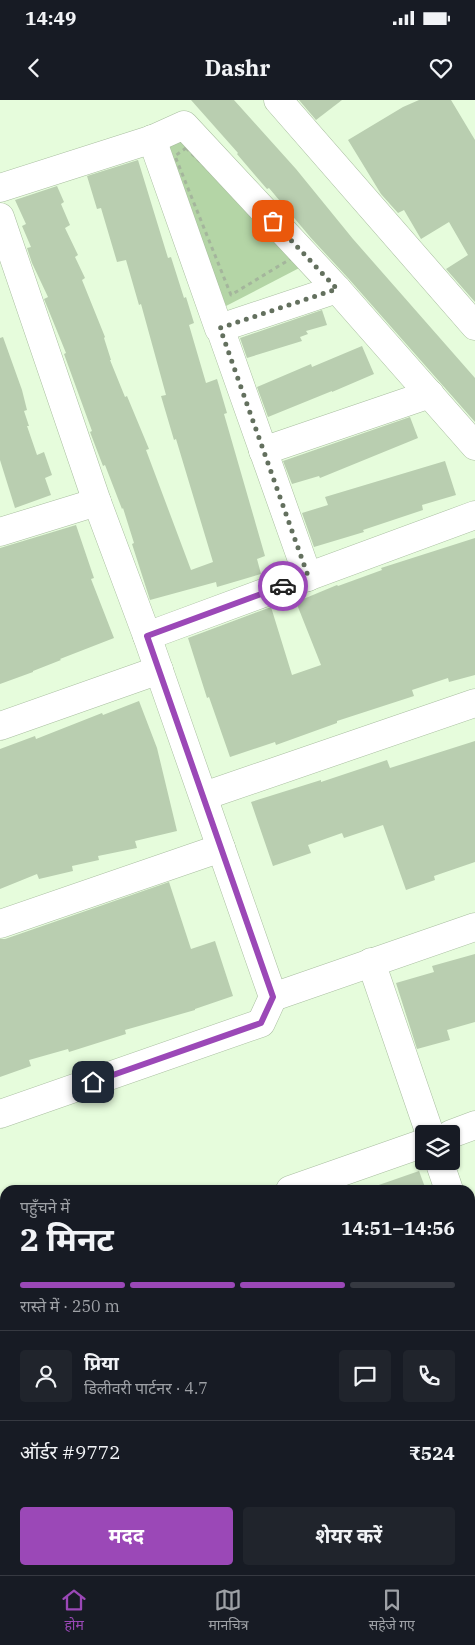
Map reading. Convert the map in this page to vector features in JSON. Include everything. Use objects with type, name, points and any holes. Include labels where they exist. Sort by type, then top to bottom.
[{"type":"street","points":[[278,100],[475,326]]},
{"type":"street","points":[[0,188],[153,139],[184,125],[337,289],[475,446]]},
{"type":"street","points":[[153,139],[218,329],[220,328],[308,576]]},
{"type":"street","points":[[0,217],[97,502],[204,796],[273,997],[261,1023],[0,1114]]},
{"type":"street","points":[[220,328],[337,289]]},
{"type":"street","points":[[264,451],[430,394]]},
{"type":"street","points":[[0,532],[97,502]]},
{"type":"street","points":[[147,636],[475,515]]},
{"type":"street","points":[[0,726],[159,670]]},
{"type":"street","points":[[204,796],[475,703]]},
{"type":"street","points":[[0,924],[221,848]]},
{"type":"street","points":[[273,997],[475,927]]},
{"type":"street","points":[[371,962],[427,1125]]},
{"type":"street","points":[[460,1131],[475,1125]]},
{"type":"street","points":[[304,1185],[415,1146]]},
{"type":"street","points":[[442,1170],[447,1185]]},
{"type":"path","points":[[186,148],[258,217],[292,258],[230,296],[175,156],[186,148]]},
{"type":"green space","points":[[183,135],[305,265],[226,306],[164,145]]},
{"type":"building","points":[[191,100],[234,100],[296,169],[353,239],[475,378],[475,422],[311,238],[269,188],[267,189]]},
{"type":"building","points":[[299,100],[342,100],[316,120]]},
{"type":"building","points":[[419,100],[451,100],[475,140],[475,302],[446,269],[468,255],[449,222],[421,239],[404,210],[398,213],[381,194],[348,140],[403,107]]},
{"type":"building","points":[[138,160],[168,258],[171,257],[194,323],[189,325],[206,383],[217,379],[227,413],[224,414],[265,556],[257,559],[261,574],[217,587],[216,582],[150,600],[132,544],[134,543],[123,508],[105,465],[103,466],[90,432],[92,431],[64,354],[66,353],[44,299],[48,297],[32,263],[27,248],[31,247],[22,226],[26,224],[15,200],[57,186],[64,202],[61,204],[70,225],[65,228],[78,255],[75,257],[85,278],[82,280],[105,337],[110,360],[149,449],[146,450],[191,570],[213,562],[161,396],[166,395],[141,304],[139,305],[126,260],[117,262],[101,208],[97,209],[87,176]]},
{"type":"building","points":[[322,310],[327,325],[306,331],[308,334],[300,337],[302,341],[247,358],[240,338]]},
{"type":"building","points":[[3,337],[22,390],[27,410],[24,411],[29,426],[27,426],[37,455],[44,452],[52,475],[45,478],[51,495],[15,508],[0,460],[0,338]]},
{"type":"building","points":[[362,346],[374,374],[268,417],[257,387],[311,364],[312,367]]},
{"type":"building","points":[[410,417],[418,438],[320,478],[319,476],[292,484],[283,461]]},
{"type":"building","points":[[445,461],[456,495],[422,505],[423,510],[363,530],[364,532],[314,547],[302,513],[328,505],[325,497]]},
{"type":"building","points":[[76,525],[94,578],[91,579],[114,638],[0,684],[0,548]]},
{"type":"building","points":[[475,538],[475,675],[449,682],[448,678],[412,690],[414,696],[337,721],[337,723],[276,745],[275,742],[230,757],[209,697],[207,698],[188,638],[271,607],[292,675],[321,665],[296,602],[337,585],[382,570],[381,568]]},
{"type":"building","points":[[139,701],[157,748],[177,831],[135,841],[137,848],[98,856],[99,860],[72,866],[73,871],[39,879],[37,874],[0,889],[0,749],[35,736],[36,739],[102,713],[103,715]]},
{"type":"building","points":[[475,741],[475,862],[434,876],[435,880],[406,890],[383,825],[344,838],[342,833],[308,845],[311,853],[273,866],[251,802],[321,780],[321,782],[387,760],[390,768]]},
{"type":"building","points":[[169,882],[191,949],[215,941],[233,996],[195,1010],[125,1030],[126,1034],[69,1052],[68,1049],[29,1060],[31,1066],[0,1077],[0,939],[5,939]]},
{"type":"building","points":[[475,954],[475,1022],[447,1030],[450,1040],[417,1049],[396,983],[434,972],[432,966]]},
{"type":"building","points":[[419,1171],[424,1185],[379,1185]]},
{"type":"way so far","points":[[273,221],[337,289],[220,328],[308,576],[283,586]]},
{"type":"route","points":[[93,1082],[261,1023],[273,997],[147,636],[283,586]]}]
